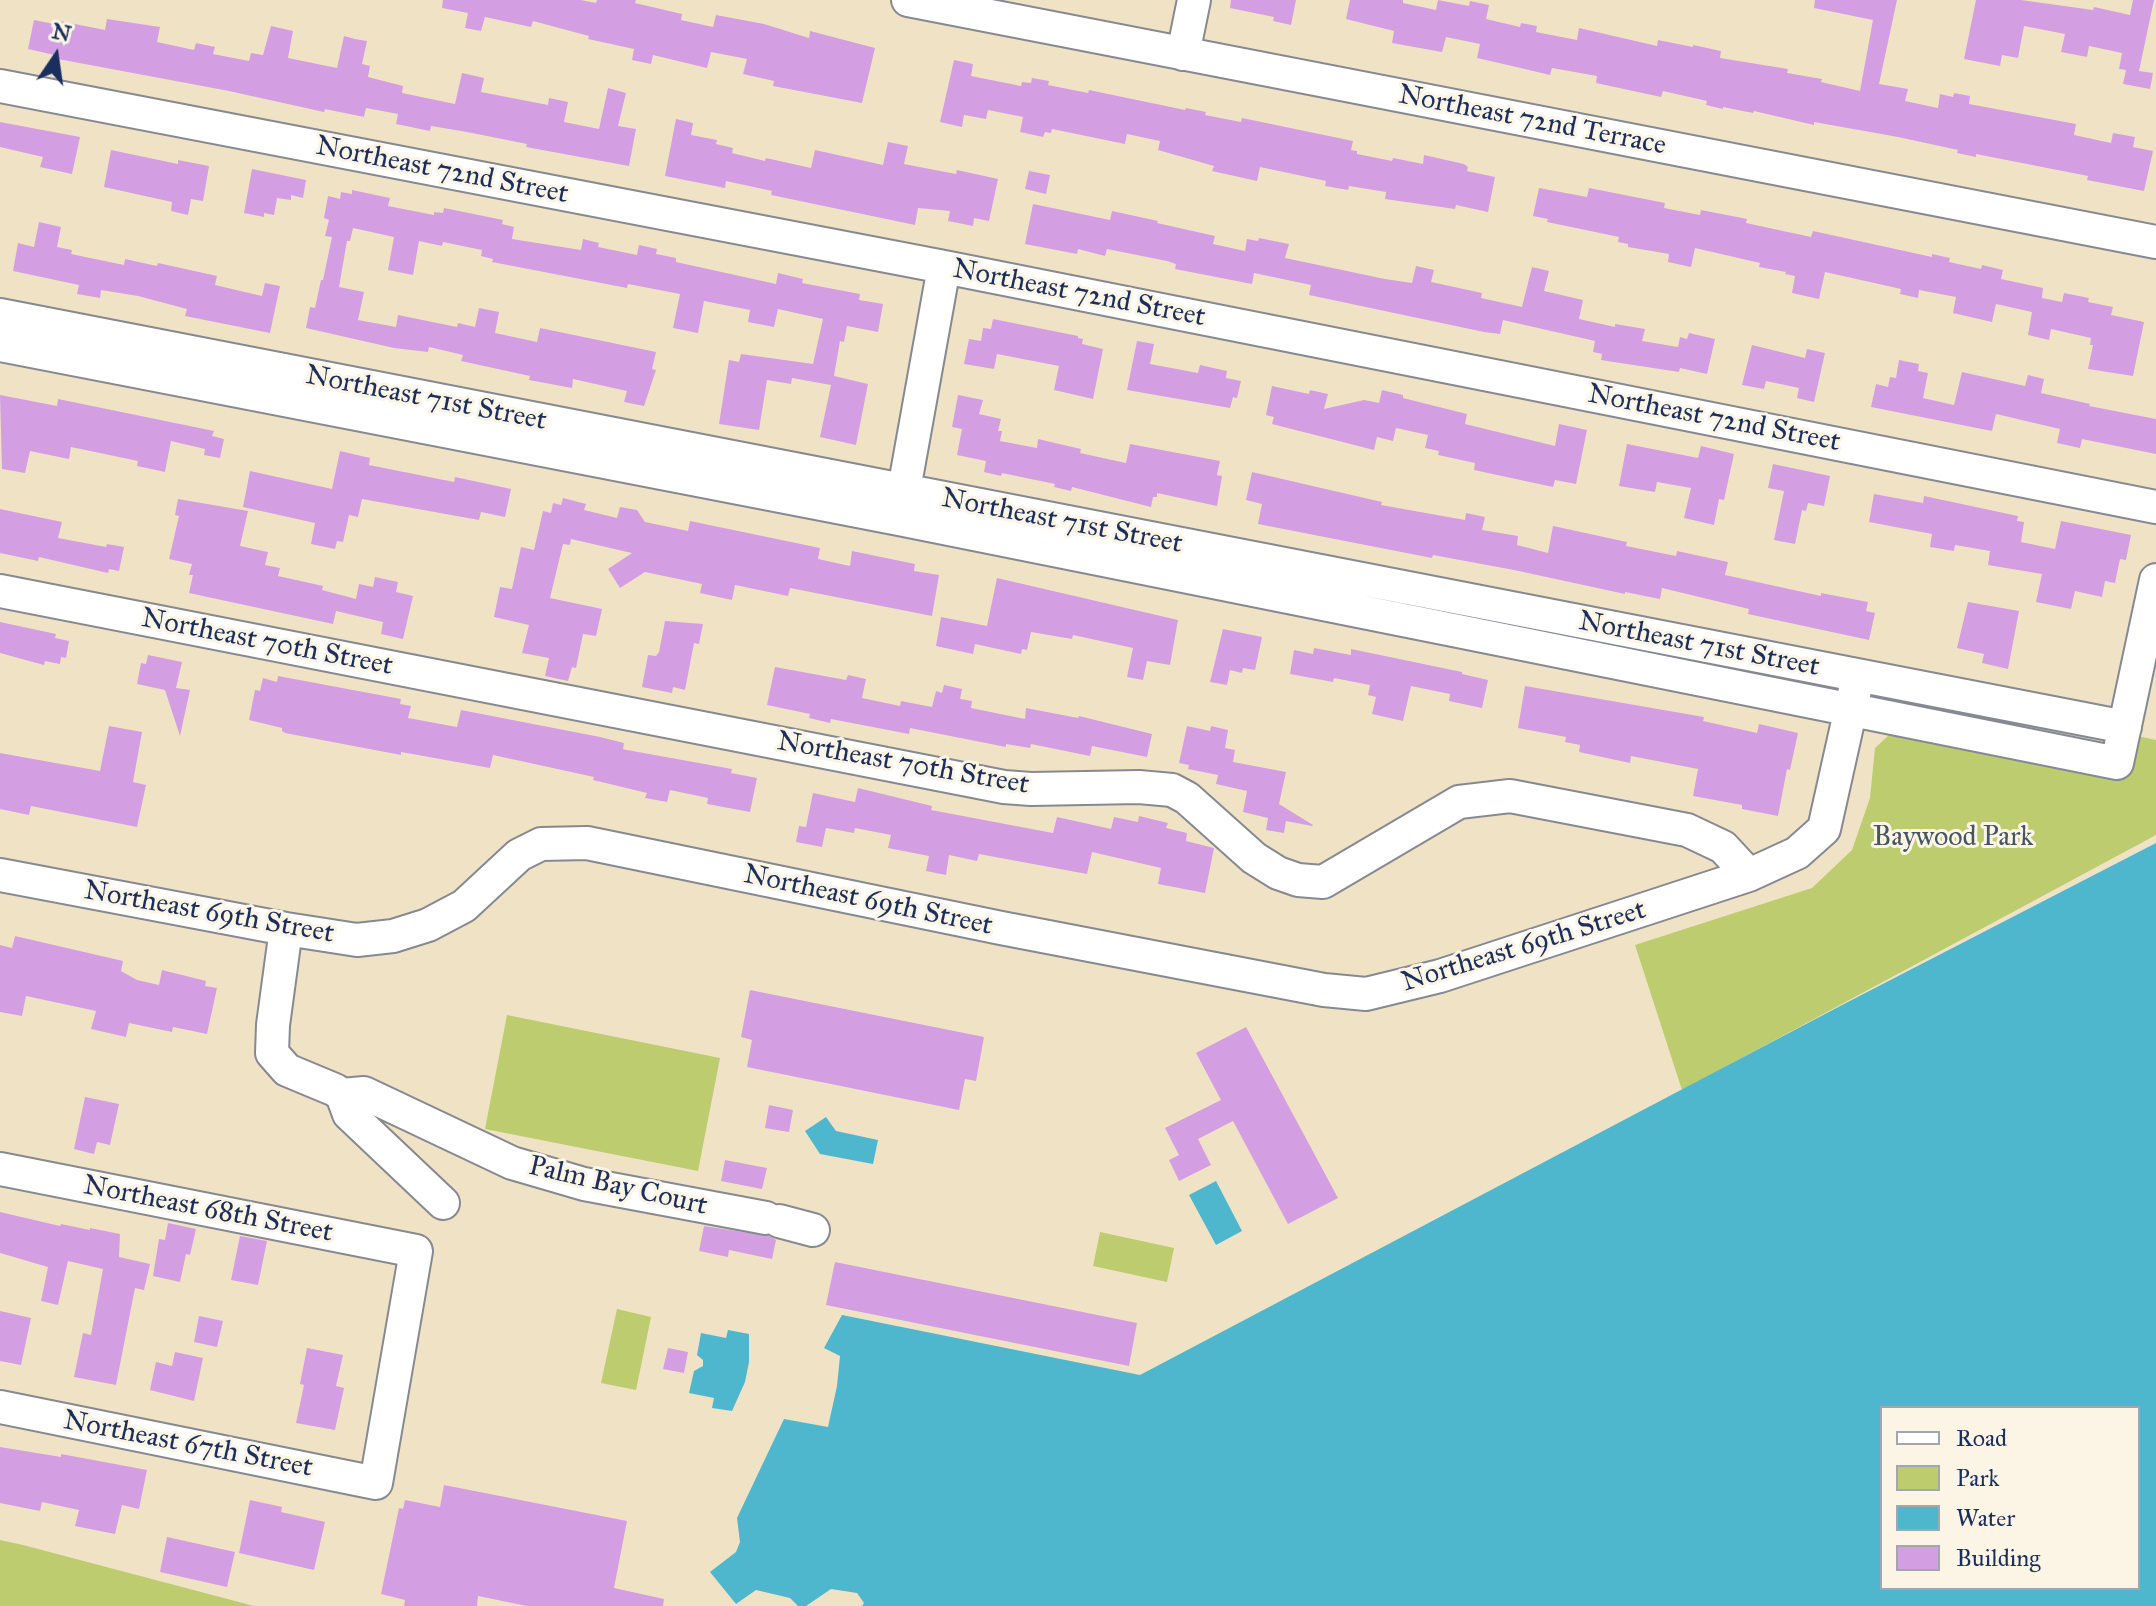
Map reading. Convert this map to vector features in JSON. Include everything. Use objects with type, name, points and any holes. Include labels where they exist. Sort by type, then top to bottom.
[{"type":"street","name":"Northeast 72nd Terrace","points":[[908,0],[2156,242]]},
{"type":"street","points":[[1183,54],[1194,0]]},
{"type":"street","name":"Northeast 72nd Street","points":[[0,86],[944,267],[2156,507]]},
{"type":"street","points":[[902,506],[944,267]]},
{"type":"street","name":"Northeast 71st Street","points":[[0,315],[902,506],[1850,709],[2117,763],[2125,727],[1858,675],[902,506],[0,345]]},
{"type":"street","points":[[2125,727],[2156,580]]},
{"type":"street","name":"Northeast 70th Street","points":[[0,591],[1004,787],[1139,787],[1172,790],[1187,798],[1254,858],[1278,873],[1298,880],[1323,882],[1459,802],[1510,796],[1687,830],[1723,847],[1749,875]]},
{"type":"street","name":"Northeast 69th Street","points":[[0,875],[357,940],[393,936],[428,925],[464,906],[519,855],[541,844],[587,843],[1001,928],[1324,990],[1366,994],[1440,976],[1749,875],[1797,853],[1824,829],[1858,675]]},
{"type":"street","name":"Palm Bay Court","points":[[286,929],[272,1053],[287,1070],[342,1095],[364,1093],[512,1163],[584,1184],[813,1230]]},
{"type":"street","points":[[342,1095],[349,1114],[443,1203]]},
{"type":"street","name":"Northeast 68th Street","points":[[0,1169],[416,1251],[376,1483]]},
{"type":"street","name":"Northeast 67th Street","points":[[0,1407],[376,1483]]},
{"type":"green space","name":"Baywood Park","points":[[1889,735],[1920,737],[2125,779],[2133,735],[2156,740],[2156,835],[1682,1090],[1635,945],[1812,888],[1852,850],[1870,798],[1875,748]]},
{"type":"green space","points":[[507,1015],[720,1058],[698,1171],[485,1129]]},
{"type":"green space","points":[[1100,1232],[1174,1248],[1167,1282],[1093,1266]]},
{"type":"green space","points":[[617,1309],[651,1317],[636,1390],[601,1383]]},
{"type":"green space","points":[[0,1540],[23,1545],[254,1606],[0,1606]]},
{"type":"water","points":[[2156,843],[2156,1606],[862,1606],[864,1603],[857,1593],[831,1589],[806,1606],[798,1606],[790,1598],[756,1590],[736,1604],[710,1572],[736,1552],[740,1542],[737,1518],[784,1419],[828,1427],[840,1356],[824,1348],[842,1315],[1140,1375]]},
{"type":"water","points":[[826,1117],[836,1131],[878,1140],[873,1164],[820,1154],[805,1131]]},
{"type":"water","points":[[1216,1181],[1242,1231],[1216,1245],[1189,1195]]},
{"type":"water","points":[[728,1330],[749,1334],[745,1382],[732,1411],[712,1408],[714,1398],[689,1393],[694,1371],[703,1366],[703,1360],[697,1355],[701,1333],[726,1338]]},
{"type":"building","points":[[443,0],[581,0],[596,3],[597,0],[636,0],[635,3],[682,14],[681,20],[713,27],[716,15],[764,24],[809,38],[810,31],[875,48],[862,103],[773,86],[774,81],[743,74],[747,59],[711,52],[707,68],[653,55],[651,64],[632,60],[634,49],[588,39],[589,36],[533,21],[531,27],[485,17],[481,31],[465,28],[468,13],[442,8]]},
{"type":"building","points":[[1231,0],[1296,0],[1291,25],[1273,21],[1274,17],[1230,8]]},
{"type":"building","points":[[1350,0],[1403,0],[1403,3],[1436,10],[1438,0],[1469,6],[1470,1],[1489,5],[1486,19],[1520,27],[1521,23],[1537,26],[1536,32],[1577,40],[1579,28],[1657,46],[1658,40],[1693,45],[1721,51],[1720,58],[1788,69],[1787,73],[1822,79],[1821,82],[1860,91],[1873,20],[1814,8],[1815,0],[1897,0],[1879,84],[1908,89],[1905,101],[1938,108],[1940,94],[1970,96],[1969,104],[2076,124],[2074,135],[2111,143],[2113,133],[2135,137],[2133,147],[2153,151],[2144,191],[2087,180],[2088,176],[1957,153],[1958,150],[1898,137],[1814,122],[1814,125],[1754,111],[1723,109],[1706,105],[1707,101],[1663,91],[1661,97],[1596,83],[1597,76],[1552,68],[1550,75],[1477,58],[1480,44],[1446,37],[1442,52],[1392,43],[1394,31],[1346,19]]},
{"type":"building","points":[[1976,0],[2021,0],[2093,10],[2094,7],[2130,15],[2133,0],[2154,0],[2139,71],[2153,73],[2150,89],[2123,84],[2126,70],[2119,69],[2122,53],[2089,46],[2087,57],[2061,52],[2065,34],[2024,26],[2018,58],[2002,55],[2000,66],[1964,59]]},
{"type":"building","points":[[107,19],[160,27],[157,42],[194,50],[196,43],[215,47],[213,54],[249,61],[251,53],[263,55],[271,26],[293,31],[288,58],[337,68],[344,36],[367,41],[362,64],[370,66],[368,77],[403,86],[402,93],[455,104],[462,73],[484,78],[481,92],[548,105],[549,98],[568,102],[564,122],[599,129],[608,88],[626,93],[618,126],[636,129],[629,166],[526,147],[527,144],[467,132],[431,126],[430,131],[396,124],[398,114],[366,108],[364,117],[325,109],[324,112],[58,59],[59,56],[28,49],[34,20],[54,24],[55,20],[105,30]]},
{"type":"building","points":[[954,60],[973,64],[971,76],[1021,86],[1022,82],[1031,83],[1032,78],[1049,81],[1048,85],[1088,93],[1089,90],[1186,108],[1241,122],[1242,118],[1353,141],[1351,150],[1357,151],[1357,154],[1392,161],[1393,158],[1423,164],[1424,155],[1464,164],[1468,167],[1467,171],[1495,177],[1488,212],[1456,205],[1455,209],[1385,199],[1386,192],[1325,186],[1326,181],[1260,167],[1257,181],[1212,171],[1214,166],[1158,150],[1160,141],[1127,134],[1125,144],[1052,129],[1051,133],[1045,132],[1043,137],[1020,132],[1023,117],[988,110],[986,119],[964,115],[962,127],[940,122]]},
{"type":"building","points":[[676,119],[693,123],[691,135],[717,140],[716,144],[733,148],[732,153],[811,168],[815,150],[883,165],[888,142],[908,146],[904,164],[956,174],[957,170],[998,179],[989,221],[974,218],[973,226],[948,221],[950,211],[918,208],[915,225],[771,195],[772,191],[726,181],[725,188],[665,176]]},
{"type":"building","points":[[0,122],[80,137],[72,174],[40,167],[43,157],[0,147]]},
{"type":"building","points":[[111,150],[178,164],[178,160],[209,166],[203,201],[191,199],[188,215],[171,211],[172,202],[104,187]]},
{"type":"building","points":[[252,169],[306,180],[303,198],[291,195],[291,200],[277,198],[274,215],[264,213],[264,217],[244,213]]},
{"type":"building","points":[[1029,171],[1050,175],[1046,194],[1025,189]]},
{"type":"building","points":[[1539,188],[1587,197],[1589,188],[1665,203],[1664,208],[1700,215],[1701,210],[1811,237],[1813,231],[1932,257],[1932,254],[1950,258],[1949,262],[1981,269],[1982,265],[2003,270],[2001,279],[2043,288],[2042,298],[2062,302],[2064,293],[2089,298],[2088,302],[2113,307],[2111,315],[2144,322],[2133,376],[2088,369],[2093,345],[2090,345],[2091,338],[2051,329],[2049,340],[2028,335],[2032,312],[1996,304],[1992,322],[1953,313],[1956,297],[1919,290],[1918,298],[1900,294],[1901,289],[1825,272],[1819,299],[1792,293],[1795,276],[1786,272],[1695,248],[1691,267],[1668,262],[1669,254],[1628,247],[1628,244],[1618,242],[1619,237],[1547,222],[1548,219],[1533,216]]},
{"type":"building","points":[[352,190],[390,198],[388,206],[434,215],[434,212],[443,213],[444,208],[503,220],[502,224],[514,227],[512,239],[581,250],[583,239],[599,243],[598,247],[637,255],[639,245],[657,249],[656,254],[676,258],[676,262],[776,284],[778,273],[803,279],[802,283],[860,294],[859,300],[883,304],[878,332],[847,326],[844,342],[840,341],[834,376],[868,384],[856,445],[820,437],[831,385],[792,378],[791,384],[767,380],[759,430],[719,424],[729,360],[739,362],[741,354],[813,364],[823,319],[778,309],[774,327],[748,322],[750,310],[704,301],[698,333],[673,328],[680,294],[628,284],[627,288],[492,262],[493,259],[481,256],[482,250],[443,242],[442,246],[419,241],[413,275],[388,270],[394,237],[353,228],[350,241],[347,241],[339,287],[364,292],[358,320],[396,327],[398,315],[457,327],[458,323],[475,327],[479,308],[499,312],[495,333],[537,342],[540,328],[656,352],[652,369],[656,370],[644,406],[624,402],[627,391],[573,379],[572,388],[529,380],[530,376],[461,361],[463,355],[429,347],[428,352],[394,348],[306,328],[310,307],[315,308],[323,280],[332,237],[325,236],[329,220],[324,218],[328,196],[340,199],[341,192],[352,194]]},
{"type":"building","points":[[1033,204],[1110,220],[1112,211],[1158,221],[1215,236],[1213,244],[1245,251],[1247,239],[1258,241],[1259,238],[1289,244],[1285,258],[1385,279],[1412,283],[1416,266],[1434,270],[1431,282],[1482,293],[1481,298],[1522,307],[1532,267],[1549,271],[1544,291],[1583,300],[1579,319],[1615,327],[1615,324],[1645,329],[1642,341],[1678,347],[1680,337],[1687,339],[1689,333],[1715,339],[1707,374],[1680,368],[1679,372],[1601,360],[1602,354],[1593,352],[1595,341],[1503,320],[1500,334],[1484,332],[1309,295],[1311,285],[1254,273],[1252,284],[1175,269],[1176,264],[1167,261],[1107,249],[1105,256],[1078,249],[1077,254],[1025,244]]},
{"type":"building","points":[[39,222],[61,227],[57,247],[72,250],[71,254],[124,265],[125,259],[157,266],[158,263],[217,276],[215,285],[262,296],[265,283],[280,286],[270,333],[185,316],[187,309],[138,296],[101,290],[100,298],[77,294],[79,285],[13,271],[18,243],[34,247]]},
{"type":"building","points":[[993,319],[1078,336],[1083,339],[1082,344],[1103,349],[1093,399],[1054,390],[1059,366],[997,354],[994,369],[964,364],[969,339],[981,341],[983,328],[991,329]]},
{"type":"building","points":[[1137,341],[1154,344],[1150,364],[1198,373],[1200,365],[1227,371],[1226,378],[1241,381],[1237,398],[1233,397],[1230,408],[1127,390]]},
{"type":"building","points":[[1752,345],[1805,358],[1807,349],[1825,353],[1814,402],[1797,398],[1799,388],[1766,381],[1764,389],[1742,385]]},
{"type":"building","points":[[1899,360],[1919,364],[1918,371],[1928,373],[1923,398],[1954,405],[1962,372],[2025,386],[2028,375],[2044,379],[2041,393],[2156,419],[2156,454],[2082,439],[2080,448],[2057,443],[2060,429],[1996,414],[1992,431],[1871,407],[1876,384],[1888,387],[1890,377],[1896,378]]},
{"type":"building","points":[[1272,386],[1309,394],[1310,390],[1328,394],[1324,409],[1364,400],[1379,403],[1382,390],[1467,414],[1465,424],[1555,446],[1559,424],[1587,430],[1576,484],[1555,480],[1553,487],[1474,470],[1475,463],[1438,455],[1439,451],[1425,448],[1428,435],[1396,428],[1393,441],[1377,437],[1374,450],[1272,424],[1274,417],[1266,415]]},
{"type":"building","points":[[0,395],[57,406],[58,399],[214,431],[212,436],[224,439],[220,458],[204,455],[205,449],[171,441],[165,472],[137,466],[138,461],[71,447],[69,459],[30,451],[25,473],[2,469]]},
{"type":"building","points":[[958,395],[983,400],[979,414],[1001,419],[998,431],[1002,431],[1000,441],[1037,448],[1038,439],[1081,449],[1080,453],[1126,463],[1130,444],[1220,461],[1217,475],[1222,476],[1217,506],[1157,493],[1151,507],[1072,487],[1071,491],[1054,487],[1055,484],[984,472],[986,461],[957,455],[962,429],[952,427]]},
{"type":"building","points":[[1627,444],[1698,458],[1701,446],[1734,454],[1724,500],[1719,499],[1714,525],[1684,518],[1691,488],[1657,482],[1655,492],[1619,486]]},
{"type":"building","points":[[340,451],[370,458],[369,465],[454,482],[455,477],[511,489],[505,517],[481,512],[479,520],[362,499],[358,517],[349,515],[343,542],[337,541],[335,549],[311,544],[315,523],[243,507],[250,471],[332,489]]},
{"type":"building","points":[[1773,464],[1830,476],[1824,506],[1808,503],[1806,511],[1802,510],[1795,544],[1774,540],[1784,491],[1768,488]]},
{"type":"building","points":[[1252,472],[1382,502],[1381,505],[1465,520],[1466,513],[1485,517],[1482,530],[1518,536],[1517,545],[1548,553],[1553,526],[1627,542],[1626,546],[1676,556],[1677,551],[1728,562],[1725,575],[1821,596],[1821,593],[1868,602],[1866,611],[1875,613],[1869,640],[1748,614],[1749,609],[1662,588],[1660,599],[1625,594],[1514,570],[1433,555],[1432,558],[1258,524],[1262,504],[1246,500]]},
{"type":"building","points":[[1874,494],[1923,503],[1924,496],[2018,516],[2017,521],[2024,522],[2021,542],[2055,549],[2061,521],[2131,535],[2126,560],[2120,559],[2115,583],[2105,581],[2102,597],[2075,591],[2071,609],[2036,602],[2042,574],[1988,565],[1990,551],[1955,545],[1954,551],[1930,547],[1932,534],[1869,522]]},
{"type":"building","points":[[563,498],[586,504],[584,510],[617,518],[620,507],[637,510],[645,522],[688,531],[690,521],[820,548],[818,559],[850,566],[852,551],[915,564],[914,571],[939,575],[932,616],[790,588],[788,596],[735,585],[732,600],[700,593],[702,584],[645,572],[620,588],[608,569],[632,553],[571,539],[570,545],[563,544],[550,598],[602,609],[596,636],[583,634],[576,668],[572,667],[568,681],[545,676],[549,658],[522,653],[529,625],[494,617],[500,587],[512,589],[521,547],[534,550],[543,511],[551,513],[553,503],[561,505]]},
{"type":"building","points":[[178,499],[248,511],[240,546],[268,552],[265,565],[280,568],[278,576],[323,586],[322,590],[356,599],[359,584],[373,587],[375,577],[398,582],[396,592],[413,596],[403,639],[381,634],[383,622],[336,611],[333,624],[189,593],[192,564],[169,559],[179,516],[175,515]]},
{"type":"building","points":[[0,509],[62,522],[58,538],[106,547],[107,544],[124,547],[119,571],[109,569],[108,573],[39,557],[38,561],[0,553]]},
{"type":"building","points":[[997,578],[1178,620],[1170,665],[1147,661],[1143,680],[1127,677],[1133,648],[1073,635],[1072,639],[1031,632],[1027,650],[1022,649],[1021,654],[975,644],[973,654],[936,646],[941,617],[987,626]]},
{"type":"building","points":[[1968,602],[2019,611],[2008,669],[1982,663],[1984,654],[1957,648]]},
{"type":"building","points":[[665,621],[703,624],[699,644],[694,643],[685,690],[673,687],[672,693],[642,687],[648,655],[656,656],[659,652]]},
{"type":"building","points":[[0,622],[56,634],[55,638],[69,641],[66,658],[61,657],[60,664],[45,661],[44,665],[0,653]]},
{"type":"building","points":[[1223,629],[1262,637],[1255,670],[1243,668],[1242,673],[1230,670],[1227,685],[1210,682]]},
{"type":"building","points":[[1314,648],[1351,655],[1351,649],[1488,680],[1482,708],[1449,701],[1450,694],[1411,686],[1403,721],[1372,714],[1376,697],[1368,695],[1370,685],[1290,674],[1294,650],[1313,654]]},
{"type":"building","points":[[148,655],[182,662],[176,688],[190,690],[180,736],[165,690],[137,684],[141,663],[146,664]]},
{"type":"building","points":[[775,667],[846,680],[848,675],[866,679],[862,698],[900,706],[901,701],[932,707],[936,691],[942,693],[944,685],[962,689],[960,699],[972,701],[971,708],[1025,719],[1026,708],[1079,716],[1152,734],[1147,757],[1092,746],[1090,756],[1031,744],[1030,748],[1006,744],[1006,747],[910,728],[909,734],[831,719],[830,723],[809,718],[810,714],[767,705]]},
{"type":"building","points":[[278,676],[401,699],[400,704],[411,706],[408,718],[457,727],[461,710],[600,737],[624,743],[623,749],[627,750],[732,769],[731,773],[757,778],[750,812],[707,804],[708,798],[670,790],[667,802],[645,798],[647,793],[593,780],[594,777],[493,755],[490,768],[285,733],[282,728],[249,720],[255,690],[260,691],[263,678],[277,682]]},
{"type":"building","points":[[1525,686],[1704,717],[1703,721],[1757,733],[1759,724],[1798,733],[1778,816],[1742,809],[1742,805],[1693,796],[1698,769],[1631,756],[1630,763],[1579,752],[1580,745],[1565,742],[1566,737],[1518,728]]},
{"type":"building","points":[[109,726],[142,732],[133,782],[146,785],[137,827],[31,806],[29,815],[0,809],[0,753],[100,771]]},
{"type":"building","points":[[1187,726],[1210,731],[1211,726],[1228,730],[1225,748],[1235,750],[1233,762],[1286,772],[1279,804],[1313,825],[1286,821],[1284,833],[1266,830],[1268,818],[1243,812],[1247,791],[1216,784],[1218,775],[1188,769],[1189,765],[1179,763]]},
{"type":"building","points":[[858,788],[932,806],[931,810],[1053,833],[1057,817],[1111,829],[1114,817],[1138,822],[1139,816],[1168,823],[1166,828],[1187,833],[1186,841],[1214,848],[1205,893],[1158,884],[1161,868],[1092,852],[1087,874],[979,854],[977,861],[949,855],[946,875],[926,871],[929,856],[888,848],[891,835],[855,828],[854,833],[826,828],[822,847],[796,842],[799,826],[806,827],[813,793],[855,802]]},
{"type":"building","points":[[15,936],[123,961],[121,971],[137,980],[159,985],[162,970],[206,981],[205,986],[217,988],[207,1034],[173,1027],[172,1032],[129,1023],[126,1037],[91,1029],[96,1011],[26,996],[22,1016],[0,1012],[0,945],[12,948]]},
{"type":"building","points":[[750,990],[984,1037],[976,1081],[965,1079],[959,1110],[747,1067],[752,1040],[741,1037]]},
{"type":"building","points":[[1246,1027],[1338,1198],[1288,1224],[1233,1121],[1198,1139],[1211,1165],[1179,1181],[1169,1160],[1179,1155],[1165,1128],[1221,1100],[1196,1053]]},
{"type":"building","points":[[85,1097],[119,1104],[110,1145],[97,1142],[94,1154],[74,1149]]},
{"type":"building","points":[[769,1105],[793,1110],[789,1132],[765,1128]]},
{"type":"building","points":[[725,1160],[767,1168],[762,1189],[721,1181]]},
{"type":"building","points":[[0,1212],[60,1226],[120,1234],[119,1257],[150,1264],[144,1290],[135,1288],[116,1385],[74,1377],[83,1333],[91,1335],[103,1269],[68,1261],[58,1305],[41,1301],[48,1267],[0,1253]]},
{"type":"building","points":[[168,1223],[196,1229],[180,1282],[153,1276],[159,1239],[165,1240]]},
{"type":"building","points":[[704,1226],[769,1236],[776,1240],[772,1259],[729,1250],[728,1257],[699,1251]]},
{"type":"building","points":[[240,1236],[267,1241],[258,1285],[231,1280]]},
{"type":"building","points":[[835,1262],[1137,1323],[1129,1366],[826,1305]]},
{"type":"building","points":[[0,1311],[31,1318],[21,1365],[0,1361]]},
{"type":"building","points":[[199,1316],[223,1321],[217,1347],[194,1342]]},
{"type":"building","points":[[307,1348],[343,1355],[336,1386],[344,1388],[335,1430],[296,1423],[304,1385],[300,1384]]},
{"type":"building","points":[[668,1348],[688,1352],[684,1373],[663,1369]]},
{"type":"building","points":[[175,1352],[203,1358],[194,1401],[150,1390],[156,1362],[172,1366]]},
{"type":"building","points":[[0,1447],[61,1457],[61,1454],[147,1470],[139,1509],[122,1505],[115,1534],[75,1526],[79,1510],[42,1502],[40,1511],[0,1503]]},
{"type":"building","points":[[444,1485],[627,1521],[614,1588],[664,1599],[663,1606],[527,1606],[478,1596],[477,1606],[404,1606],[405,1600],[381,1594],[399,1508],[403,1509],[405,1500],[440,1507]]},
{"type":"building","points":[[250,1500],[282,1507],[281,1512],[325,1522],[314,1570],[239,1553]]},
{"type":"building","points":[[167,1537],[235,1552],[227,1587],[160,1572]]}]
